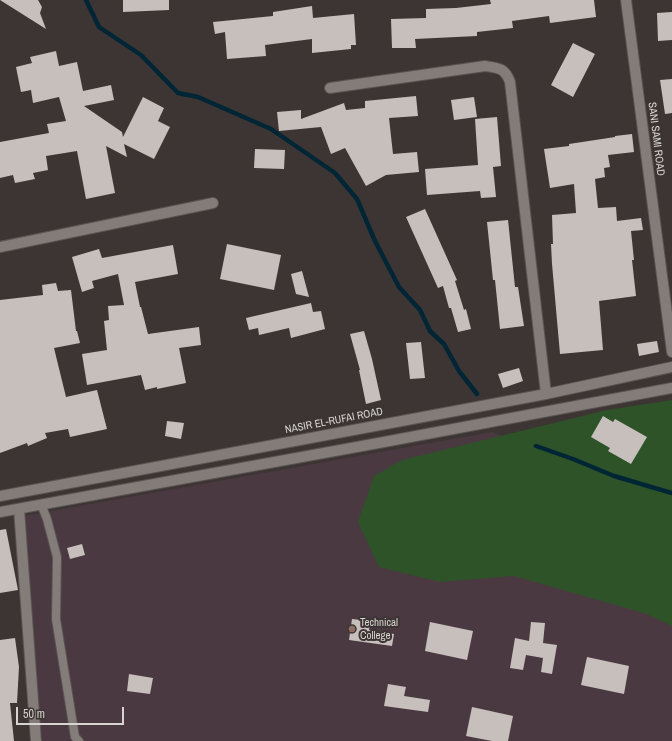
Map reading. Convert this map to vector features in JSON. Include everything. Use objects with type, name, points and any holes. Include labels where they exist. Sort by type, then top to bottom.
[{"type":"main road","name":"SANI SAMI ROAD","points":[[626,0],[672,352]]},
{"type":"main road","points":[[330,88],[485,66],[498,68],[506,73],[510,82],[546,394]]},
{"type":"main road","points":[[0,247],[213,203]]},
{"type":"main road","name":"NASIR EL-RUFAI ROAD","points":[[0,496],[546,394],[672,368]]},
{"type":"main road","points":[[0,512],[672,388]]},
{"type":"main road","points":[[380,425],[384,442]]},
{"type":"main road","points":[[19,509],[36,741]]},
{"type":"lane","points":[[41,504],[47,519],[57,557],[56,619],[75,737],[79,741]]},
{"type":"shaded area","name":"Technical College","points":[[492,432],[569,463],[672,515],[672,741],[41,741],[24,516]]},
{"type":"green space","points":[[672,400],[672,626],[647,614],[514,576],[440,582],[379,567],[358,522],[374,476],[402,460],[607,410]]},
{"type":"building","points":[[0,0],[38,0],[42,7],[40,13],[46,29]]},
{"type":"building","points":[[123,0],[169,0],[169,10],[123,12]]},
{"type":"building","points":[[490,0],[594,0],[596,17],[550,23],[549,16],[512,21],[513,28],[477,32],[477,36],[415,39],[416,48],[392,48],[391,19],[426,18],[426,9],[456,8],[491,4]]},
{"type":"building","points":[[312,6],[313,18],[354,14],[356,45],[351,45],[351,49],[312,53],[312,39],[265,45],[266,56],[227,59],[225,32],[215,34],[213,22],[273,16],[273,12]]},
{"type":"building","points":[[672,12],[672,40],[658,41],[657,13]]},
{"type":"building","points":[[573,43],[595,54],[573,97],[551,85]]},
{"type":"building","points":[[56,51],[59,66],[77,62],[83,91],[111,85],[114,100],[84,106],[122,132],[123,137],[143,97],[164,108],[158,121],[170,127],[154,159],[124,144],[127,157],[106,146],[115,193],[86,199],[77,151],[46,156],[48,170],[33,173],[35,179],[15,183],[13,175],[0,178],[0,142],[49,133],[47,124],[66,121],[59,97],[33,103],[31,90],[21,92],[16,67],[32,63],[30,57]]},
{"type":"building","points":[[672,79],[672,113],[665,114],[660,80]]},
{"type":"building","points":[[416,96],[418,116],[389,118],[393,154],[417,152],[419,172],[386,175],[366,186],[345,148],[331,154],[321,127],[279,131],[277,112],[301,110],[301,119],[344,103],[346,110],[365,108],[365,101]]},
{"type":"building","points":[[474,97],[477,117],[454,120],[451,100]]},
{"type":"building","points":[[497,117],[501,166],[493,167],[496,197],[481,198],[480,191],[427,195],[425,169],[478,165],[475,119]]},
{"type":"building","points":[[632,134],[634,152],[608,155],[610,167],[604,168],[605,177],[595,179],[598,208],[616,207],[617,221],[641,218],[643,230],[631,231],[634,260],[632,260],[636,296],[599,301],[603,350],[560,354],[552,264],[552,215],[576,213],[574,184],[550,188],[544,149],[569,146],[569,144]]},
{"type":"building","points":[[255,149],[285,150],[284,169],[254,168]]},
{"type":"building","points":[[425,209],[457,280],[455,281],[464,310],[466,309],[471,329],[458,332],[443,286],[438,288],[406,217]]},
{"type":"building","points":[[508,220],[515,287],[518,287],[524,326],[500,329],[487,222]]},
{"type":"building","points":[[227,244],[281,255],[274,290],[220,279]]},
{"type":"building","points":[[173,245],[178,274],[135,282],[140,307],[148,334],[199,327],[201,345],[179,348],[186,383],[145,390],[141,375],[87,385],[82,354],[107,350],[104,321],[109,320],[108,306],[124,305],[118,274],[92,281],[94,288],[82,292],[72,257],[99,249],[102,258]]},
{"type":"building","points":[[302,271],[309,297],[296,294],[291,274]]},
{"type":"building","points":[[56,283],[58,291],[71,290],[76,331],[80,343],[54,348],[66,397],[97,390],[107,429],[70,437],[68,429],[45,433],[47,438],[28,446],[27,443],[0,453],[0,300],[43,295],[42,285]]},
{"type":"building","points":[[311,303],[313,312],[321,311],[325,329],[291,338],[289,328],[259,335],[258,328],[249,330],[246,318]]},
{"type":"building","points":[[364,331],[381,400],[366,404],[360,370],[350,334]]},
{"type":"building","points":[[657,341],[659,352],[639,356],[637,344]]},
{"type":"building","points":[[421,342],[425,378],[410,379],[406,343]]},
{"type":"building","points":[[519,368],[523,381],[503,388],[498,374]]},
{"type":"building","points":[[603,416],[613,422],[615,419],[647,437],[631,464],[608,451],[610,448],[591,437]]},
{"type":"building","points":[[167,421],[184,423],[181,439],[165,436]]},
{"type":"building","points":[[6,529],[18,590],[0,593],[0,530]]},
{"type":"building","points":[[82,544],[85,555],[70,559],[67,548]]},
{"type":"building","points":[[352,619],[370,621],[369,630],[394,634],[392,646],[349,640]]},
{"type":"building","points":[[430,622],[473,631],[467,660],[425,651]]},
{"type":"building","points":[[531,622],[545,623],[543,643],[557,645],[552,674],[541,672],[543,658],[526,655],[523,670],[510,668],[515,638],[529,641]]},
{"type":"building","points":[[15,638],[19,667],[17,703],[10,703],[14,741],[0,741],[0,640]]},
{"type":"building","points":[[587,657],[629,666],[624,694],[581,685]]},
{"type":"building","points":[[129,674],[153,678],[150,694],[127,691]]},
{"type":"building","points":[[388,684],[406,687],[404,696],[430,700],[428,712],[384,706]]},
{"type":"building","points":[[472,707],[513,716],[508,741],[492,741],[466,736]]},
{"type":"waterway","points":[[86,0],[99,27],[141,55],[178,93],[198,97],[271,129],[335,173],[357,199],[375,241],[399,287],[420,310],[430,331],[444,344],[459,371],[477,394]]},
{"type":"waterway","points":[[536,446],[614,476],[672,493]]},
{"type":"place","name":"Technical College","points":[[352,629]]}]
